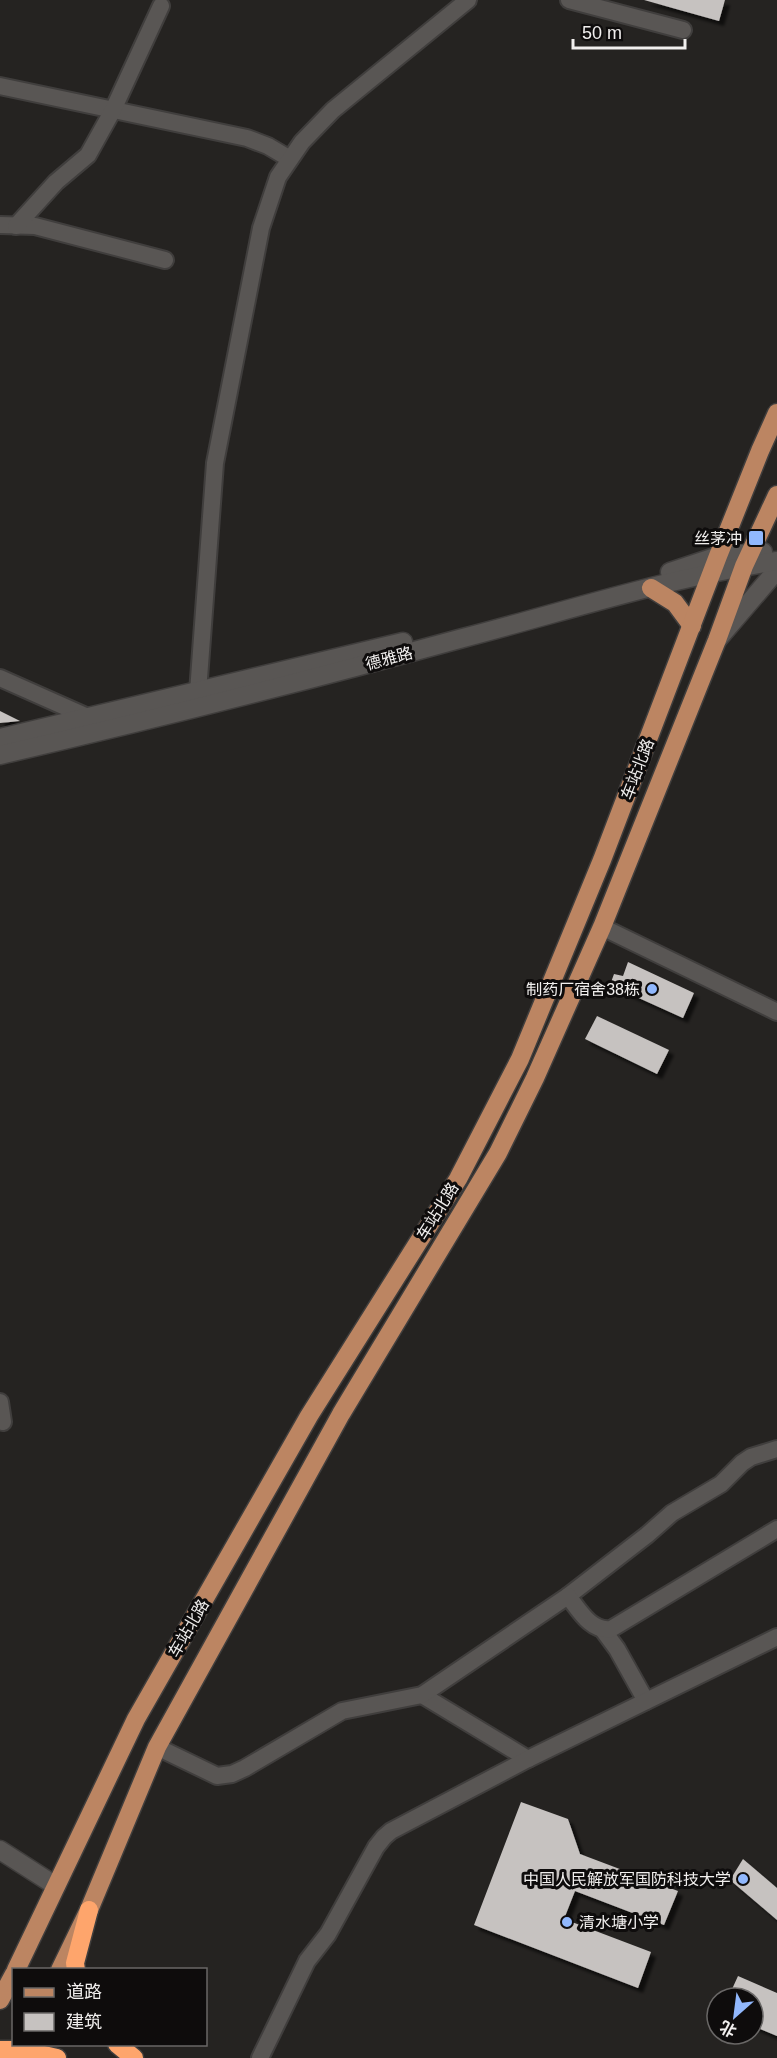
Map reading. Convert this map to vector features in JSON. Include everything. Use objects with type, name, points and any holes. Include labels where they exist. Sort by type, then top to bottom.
[{"type":"highway","points":[[76,1968],[75,1963],[89,1910]]},
{"type":"highway","points":[[119,2046],[134,2058]]},
{"type":"highway","points":[[0,2050],[57,2058]]},
{"type":"main road","name":"车站北路","points":[[17,1968],[141,1709],[309,1416],[458,1179],[520,1059],[602,861],[715,564],[777,413]]},
{"type":"main road","name":"车站北路","points":[[61,1968],[89,1910],[157,1747],[341,1414],[498,1153],[535,1078],[602,927],[748,559],[777,495]]},
{"type":"main road","points":[[651,588],[675,603],[692,626]]},
{"type":"main road","points":[[0,2000],[12,1978]]},
{"type":"street","points":[[198,692],[215,463],[261,228],[278,177],[302,142],[333,110],[468,0]]},
{"type":"street","points":[[569,0],[683,30]]},
{"type":"street","points":[[8,225],[88,155],[161,6]]},
{"type":"street","points":[[0,86],[247,138],[268,146],[290,159]]},
{"type":"street","points":[[8,225],[35,226],[165,260]]},
{"type":"street","name":"德雅路","points":[[0,738],[198,692],[715,564],[748,559],[777,551]]},
{"type":"street","name":"德雅路","points":[[748,559],[777,561]]},
{"type":"street","name":"德雅路","points":[[0,755],[160,718],[201,705],[347,669],[651,588],[715,564]]},
{"type":"street","points":[[717,640],[777,570]]},
{"type":"street","points":[[0,678],[90,718]]},
{"type":"street","points":[[602,927],[777,1012]]},
{"type":"street","points":[[0,1402],[3,1422]]},
{"type":"street","points":[[157,1747],[217,1776],[232,1774],[342,1711],[422,1695],[568,1596],[672,1513],[721,1484],[742,1463],[751,1457],[777,1449]]},
{"type":"street","points":[[603,1630],[616,1627],[777,1529]]},
{"type":"street","points":[[568,1596],[592,1625],[603,1630],[646,1701]]},
{"type":"street","points":[[260,2058],[307,1961],[328,1934],[384,1837],[391,1831],[528,1759],[777,1637]]},
{"type":"street","points":[[422,1695],[528,1759]]},
{"type":"street","points":[[0,1850],[56,1886]]},
{"type":"building","points":[[644,0],[725,0],[719,21]]},
{"type":"building","points":[[0,711],[20,721],[0,723]]},
{"type":"building","name":"制药厂宿舍38栋","points":[[628,962],[694,993],[683,1018],[610,985],[614,974],[623,976]]},
{"type":"building","points":[[597,1016],[669,1050],[657,1074],[585,1039]]},
{"type":"building","points":[[521,1802],[568,1819],[580,1854],[678,1891],[664,1925],[575,1891],[564,1919],[651,1952],[638,1988],[474,1925]]},
{"type":"building","points":[[743,1859],[777,1888],[777,1920],[730,1880]]},
{"type":"building","points":[[738,1976],[761,1986],[733,1986]]},
{"type":"building","points":[[765,1988],[777,1993],[777,2036],[765,2031]]},
{"type":"place","name":"丝茅冲","points":[[756,538]]},
{"type":"place","name":"制药厂宿舍38栋","points":[[652,989]]},
{"type":"place","name":"中国人民解放军国防科技大学","points":[[743,1879]]},
{"type":"place","name":"清水塘小学","points":[[567,1922]]}]
